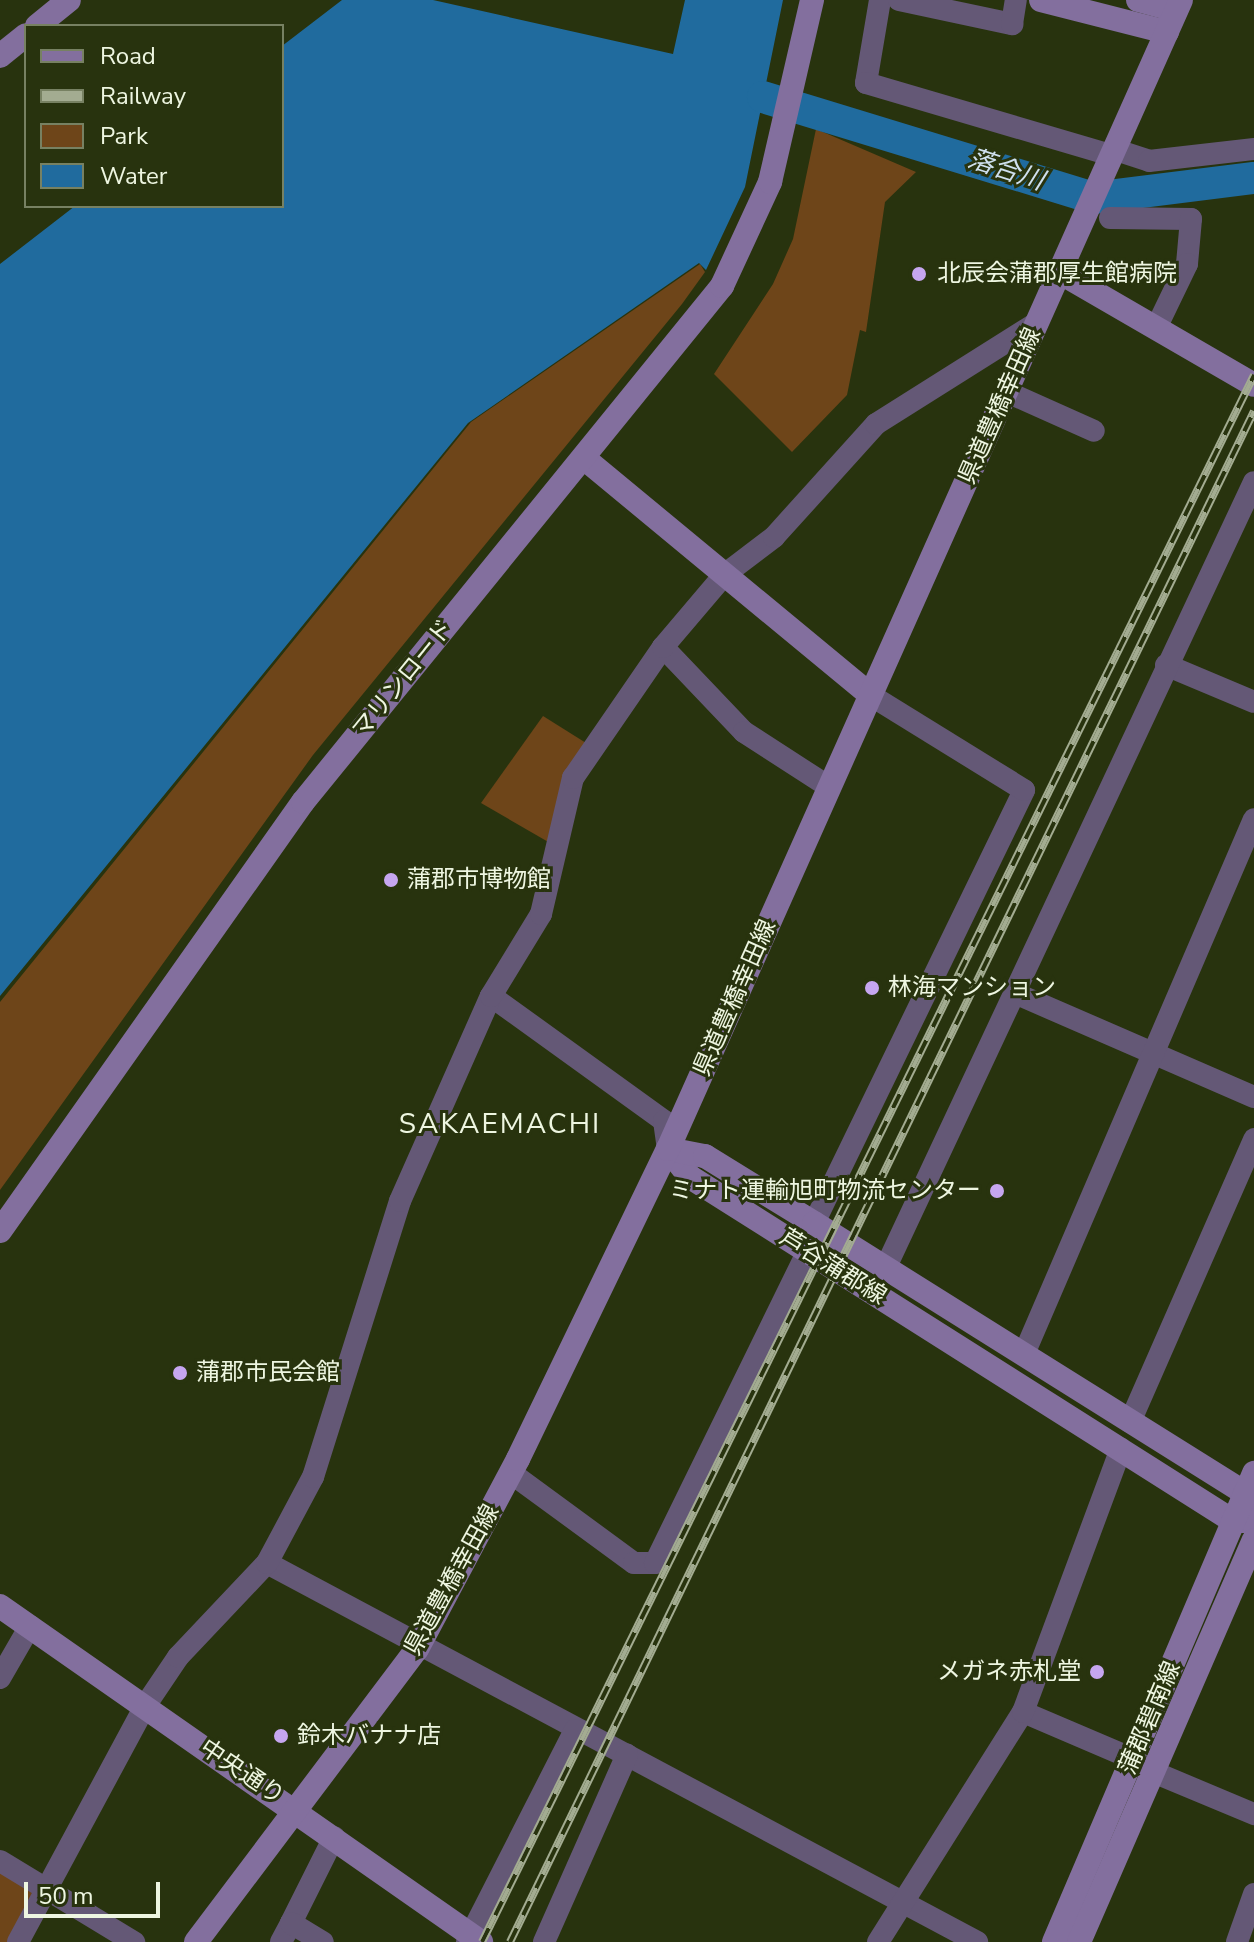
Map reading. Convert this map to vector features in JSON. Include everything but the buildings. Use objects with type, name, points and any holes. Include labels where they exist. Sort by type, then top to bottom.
[{"type":"main road","points":[[39,24],[69,0]]},
{"type":"main road","name":"マリンロード","points":[[0,1231],[303,802],[585,459],[740,258],[784,121],[812,0]]},
{"type":"main road","points":[[1041,0],[1175,14]]},
{"type":"main road","points":[[1138,0],[1175,14]]},
{"type":"main road","name":"県道豊橋幸田線","points":[[196,1942],[294,1808],[417,1649],[511,1473],[668,1149],[1175,14]]},
{"type":"main road","points":[[0,56],[24,37]]},
{"type":"main road","points":[[1061,273],[1254,385]]},
{"type":"main road","points":[[585,459],[870,695]]},
{"type":"main road","name":"芦谷蒲郡線","points":[[668,1149],[705,1156],[1024,1354],[1248,1503]]},
{"type":"main road","name":"芦谷蒲郡線","points":[[668,1149],[690,1177],[1121,1449],[1248,1503]]},
{"type":"main road","name":"蒲郡碧南線","points":[[1079,1942],[1142,1765],[1248,1503]]},
{"type":"main road","name":"蒲郡碧南線","points":[[1054,1942],[1254,1540]]},
{"type":"main road","name":"中央通り","points":[[0,1606],[294,1808],[473,1940]]},
{"type":"street","points":[[880,0],[866,83],[1110,156],[1149,161],[1254,149]]},
{"type":"street","points":[[899,0],[1012,24],[1016,0]]},
{"type":"street","points":[[1110,218],[1191,219],[1187,264],[1156,328]]},
{"type":"street","points":[[18,1942],[145,1706],[178,1657],[267,1563],[313,1477],[400,1201],[491,996],[541,914],[573,778],[663,647],[724,575],[774,537],[876,424],[1038,322]]},
{"type":"street","points":[[1007,392],[1094,431]]},
{"type":"street","points":[[885,1269],[1017,994],[1166,665],[1254,482]]},
{"type":"street","points":[[663,647],[744,732],[829,787]]},
{"type":"street","points":[[1166,665],[1254,702]]},
{"type":"street","points":[[814,1223],[1024,790],[870,695]]},
{"type":"street","points":[[1024,1354],[1254,819]]},
{"type":"street","points":[[1017,994],[1254,1097]]},
{"type":"street","points":[[491,996],[664,1121],[668,1149]]},
{"type":"street","points":[[1130,1422],[1254,1139]]},
{"type":"street","points":[[511,1473],[634,1563],[655,1563],[808,1251]]},
{"type":"street","points":[[878,1942],[1023,1712],[1121,1449]]},
{"type":"street","points":[[267,1563],[417,1649],[627,1755],[977,1942]]},
{"type":"street","points":[[0,1678],[30,1626]]},
{"type":"street","points":[[1023,1712],[1254,1814]]},
{"type":"street","points":[[473,1940],[575,1730]]},
{"type":"street","points":[[544,1942],[627,1755]]},
{"type":"street","points":[[323,1942],[286,1932],[334,1837]]},
{"type":"street","points":[[0,1861],[134,1942]]},
{"type":"street","points":[[1237,1942],[1254,1894]]},
{"type":"green space","points":[[816,129],[916,172],[885,202],[866,332],[860,330],[847,395],[792,452],[714,374],[773,284],[793,239]]},
{"type":"green space","points":[[700,264],[705,272],[682,304],[313,755],[0,1190],[0,1002],[471,422]]},
{"type":"green space","points":[[543,716],[594,748],[557,847],[481,803]]},
{"type":"green space","points":[[0,1871],[35,1892],[9,1942],[0,1942]]},
{"type":"water","points":[[342,0],[433,0],[673,54],[685,0],[783,0],[745,187],[706,270],[699,263],[468,423],[0,996],[0,264],[72,208],[284,208],[284,44]]},
{"type":"waterway","name":"落合川","points":[[763,97],[1093,198],[1254,178]]},
{"type":"railway","points":[[482,1942],[1254,375]]},
{"type":"railway","points":[[510,1942],[1254,411]]},
{"type":"place","name":"北辰会蒲郡厚生館病院","points":[[919,274]]},
{"type":"place","name":"蒲郡市博物館","points":[[391,880]]},
{"type":"place","name":"林海マンション","points":[[872,988]]},
{"type":"place","name":"ミナト運輸旭町物流センター","points":[[997,1191]]},
{"type":"place","name":"蒲郡市民会館","points":[[180,1373]]},
{"type":"place","name":"メガネ赤札堂","points":[[1097,1672]]},
{"type":"place","name":"鈴木バナナ店","points":[[281,1736]]},
{"type":"district","name":"SAKAEMACHI","points":[[500,1124]]}]
